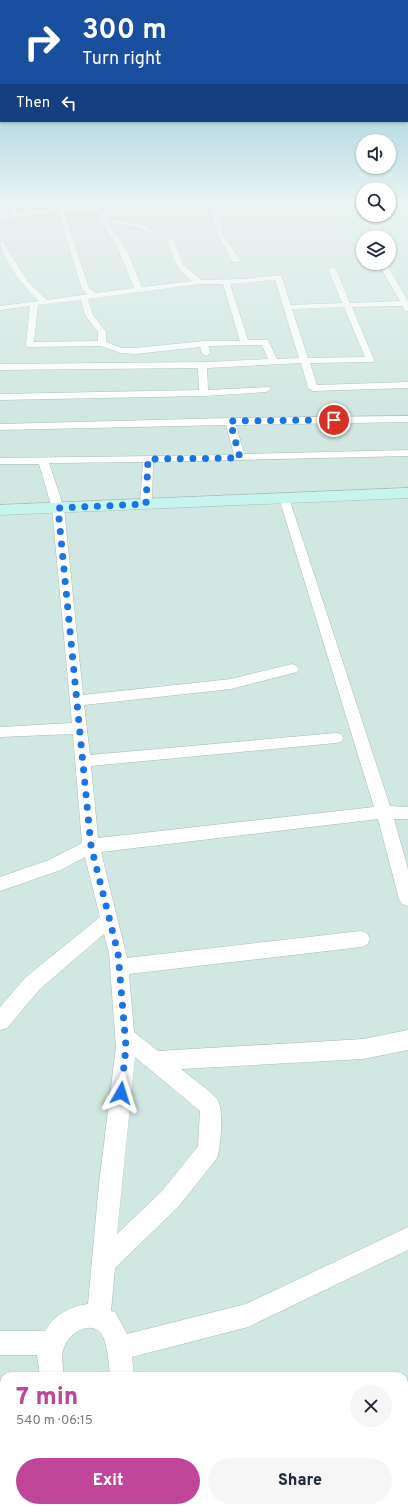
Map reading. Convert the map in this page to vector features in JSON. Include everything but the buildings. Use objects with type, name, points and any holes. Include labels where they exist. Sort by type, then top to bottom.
[{"type":"street","points":[[17,271],[25,283],[46,303]]},
{"type":"street","points":[[80,271],[86,289],[95,296]]},
{"type":"street","points":[[131,271],[139,290]]},
{"type":"street","points":[[183,271],[185,274],[200,282]]},
{"type":"street","points":[[0,367],[206,365],[370,360],[333,271]]},
{"type":"street","points":[[386,271],[407,305]]},
{"type":"street","points":[[0,308],[200,282],[226,282],[278,277],[313,388],[408,385]]},
{"type":"street","points":[[226,282],[245,343]]},
{"type":"street","points":[[84,298],[89,315],[102,332],[102,343]]},
{"type":"street","points":[[19,367],[28,351],[34,304]]},
{"type":"street","points":[[287,307],[407,305]]},
{"type":"street","points":[[28,351],[102,343],[121,350],[135,351],[204,344],[265,342],[274,362]]},
{"type":"street","points":[[204,344],[206,365],[204,393]]},
{"type":"street","points":[[0,397],[204,393],[266,389]]},
{"type":"street","points":[[0,427],[230,421],[408,419]]},
{"type":"street","points":[[230,421],[240,458]]},
{"type":"street","points":[[0,461],[240,458],[408,453]]},
{"type":"street","points":[[146,504],[148,459]]},
{"type":"street","points":[[43,461],[58,508],[91,846],[118,953],[126,1047],[110,1184],[99,1316]]},
{"type":"street","points":[[0,510],[408,494]]},
{"type":"street","points":[[284,498],[384,812],[408,899]]},
{"type":"street","points":[[76,701],[231,684],[292,669]]},
{"type":"street","points":[[0,732],[79,728]]},
{"type":"street","points":[[82,761],[336,738]]},
{"type":"street","points":[[0,884],[55,865],[91,846],[384,812],[408,813]]},
{"type":"street","points":[[0,1021],[33,983],[110,919]]},
{"type":"street","points":[[120,967],[361,939]]},
{"type":"street","points":[[104,1262],[171,1198],[209,1150],[210,1106],[125,1037]]},
{"type":"street","points":[[154,1061],[363,1049],[408,1040]]},
{"type":"street","points":[[119,1348],[248,1315],[408,1238]]},
{"type":"street","points":[[51,1372],[50,1356],[52,1343],[59,1332],[67,1322],[77,1316],[88,1314],[99,1316],[109,1323],[116,1335],[122,1372]]},
{"type":"street","points":[[0,1343],[52,1343]]},
{"type":"street","points":[[116,1372],[119,1363],[119,1348]]},
{"type":"route","points":[[121,1093],[126,1047],[118,953],[91,846],[58,508],[146,504],[148,459],[240,458],[230,421],[334,420]]}]
